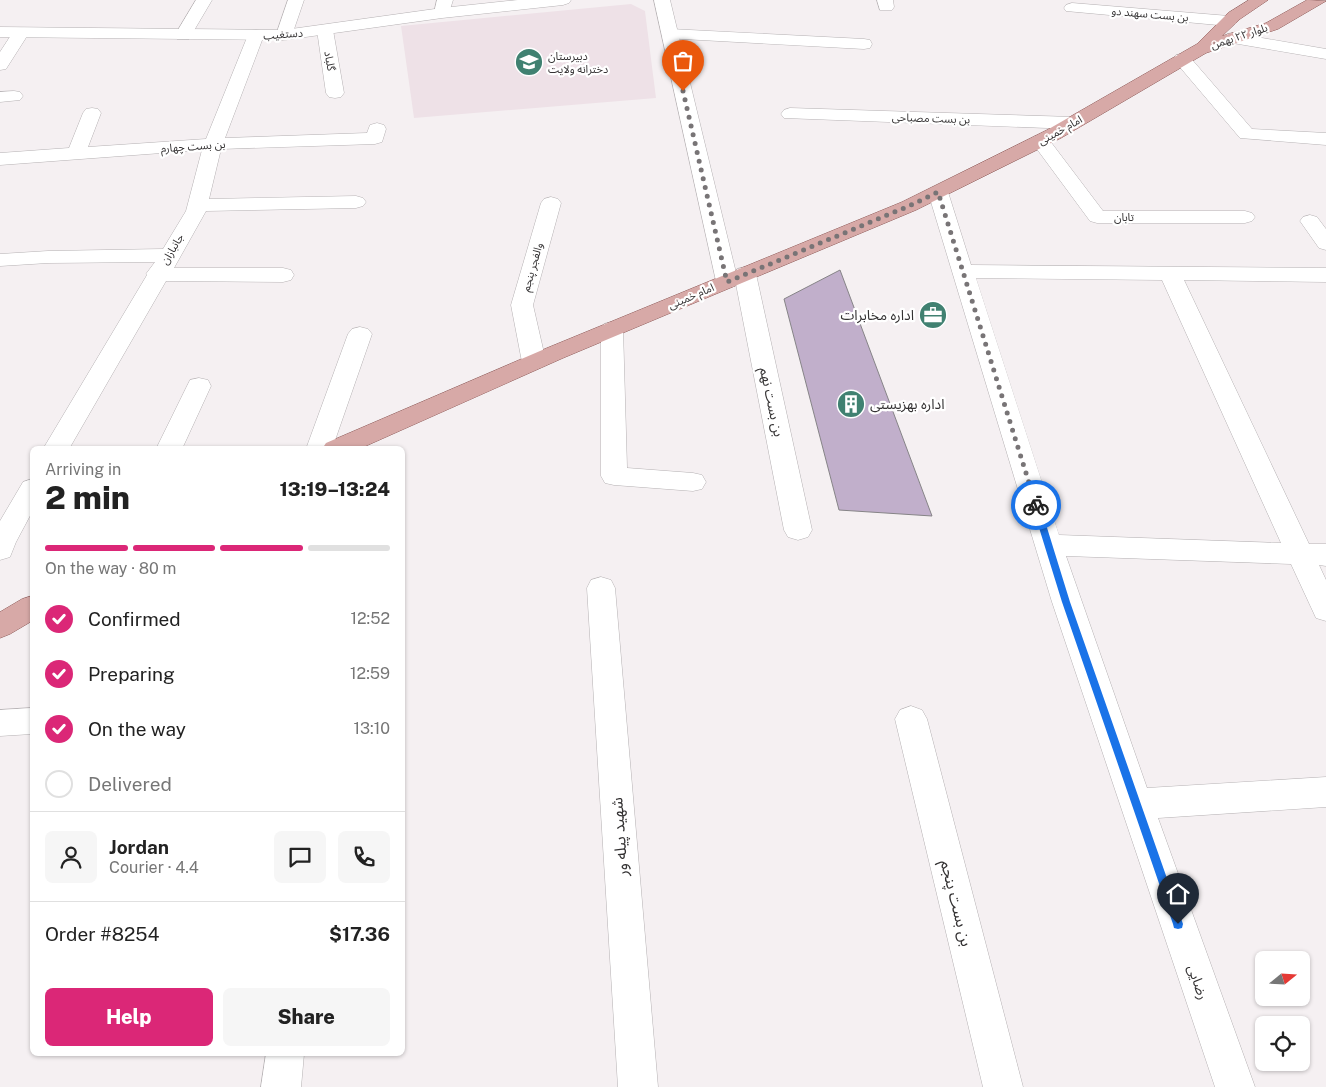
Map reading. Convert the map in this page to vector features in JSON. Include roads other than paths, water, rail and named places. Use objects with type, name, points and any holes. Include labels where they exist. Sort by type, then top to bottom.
[{"type":"main road","name":"بلوار ۲۲ بهمن","points":[[1191,54],[1229,21],[1260,0]]},
{"type":"main road","name":"بلوار ۲۲ بهمن","points":[[1191,54],[1272,26],[1319,0]]},
{"type":"main road","name":"امام خمینی","points":[[342,446],[534,362],[909,206],[1040,141],[1191,54]]},
{"type":"main road","points":[[0,626],[30,609]]},
{"type":"street","points":[[183,35],[204,0]]},
{"type":"street","points":[[284,35],[296,0]]},
{"type":"street","name":"دستغیب","points":[[0,32],[284,35],[324,30],[444,7],[564,0]]},
{"type":"street","name":"بن بست نهم","points":[[662,0],[736,278],[798,530]]},
{"type":"street","name":"بن بست سهند دو","points":[[1072,8],[1229,21]]},
{"type":"street","name":"گلباد","points":[[324,30],[335,93]]},
{"type":"street","points":[[0,65],[21,33]]},
{"type":"street","points":[[670,34],[864,44]]},
{"type":"street","name":"جانبازان","points":[[58,446],[168,255],[196,211],[213,144],[256,35]]},
{"type":"street","points":[[1234,38],[1326,54]]},
{"type":"street","points":[[1191,54],[1247,134],[1326,139]]},
{"type":"street","points":[[76,154],[92,113]]},
{"type":"street","name":"بن بست مصباحی","points":[[790,114],[1073,123]]},
{"type":"street","name":"بن بست چهارم","points":[[0,159],[213,144],[376,138],[377,128]]},
{"type":"street","name":"تابان","points":[[1040,141],[1097,217],[1245,218]]},
{"type":"street","name":"رضایی","points":[[938,192],[1066,602],[1235,1087]]},
{"type":"street","points":[[198,204],[356,202]]},
{"type":"street","name":"والفجر پنجم","points":[[534,362],[522,305],[551,203]]},
{"type":"street","points":[[1310,222],[1326,244]]},
{"type":"street","points":[[0,260],[168,255]]},
{"type":"street","points":[[963,272],[1326,276]]},
{"type":"street","points":[[157,274],[282,275]]},
{"type":"street","points":[[1170,274],[1312,554],[1326,610]]},
{"type":"street","points":[[612,329],[614,476],[693,482]]},
{"type":"street","points":[[320,446],[360,334]]},
{"type":"street","points":[[170,446],[200,386]]},
{"type":"street","points":[[0,550],[2,542],[30,493]]},
{"type":"street","points":[[1048,545],[1312,554]]},
{"type":"street","name":"شهید پیله ور","points":[[601,588],[638,1087]]},
{"type":"street","name":"بن بست پنجم","points":[[911,719],[1003,1087]]},
{"type":"street","points":[[0,723],[30,721]]},
{"type":"street","points":[[1136,804],[1326,792]]},
{"type":"street","points":[[281,1087],[285,1056]]},
{"type":"place","name":"دبیرستان دخترانه ولایت","points":[[529,62]]},
{"type":"place","name":"اداره مخابرات","points":[[933,315]]},
{"type":"place","name":"اداره بهزیستی","points":[[851,404]]}]
